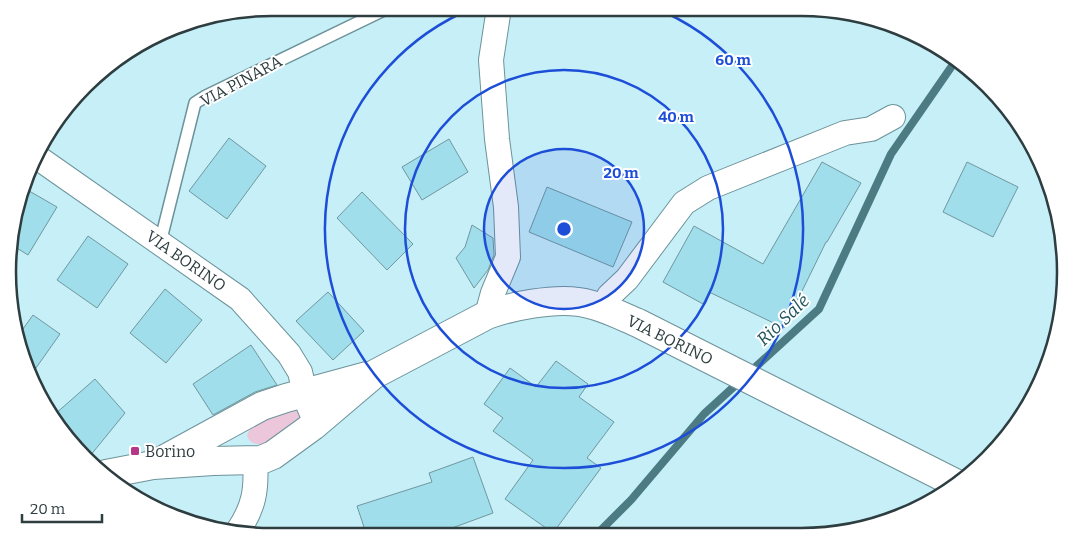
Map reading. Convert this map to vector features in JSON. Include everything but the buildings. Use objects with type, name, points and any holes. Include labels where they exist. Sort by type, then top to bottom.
[{"type":"street","points":[[487,315],[493,293],[508,257],[506,207],[491,60],[498,16]]},
{"type":"street","points":[[603,308],[609,296],[627,279],[684,203],[708,188],[845,133],[871,129],[892,118]]},
{"type":"street","name":"VIA BORINO","points":[[42,160],[240,298],[289,354],[300,372],[307,402],[313,416],[314,426]]},
{"type":"street","name":"VIA BORINO","points":[[113,473],[153,465],[213,461],[251,461],[273,455],[314,426],[373,375],[487,315],[507,308],[549,302],[579,302],[603,308],[638,323],[763,388],[950,480]]},
{"type":"street","name":"VIA BORINO","points":[[153,465],[262,406],[306,392],[373,375]]},
{"type":"street","points":[[241,417],[232,429],[230,440],[233,449],[239,456],[251,461],[256,477],[253,503],[248,517],[241,526]]},
{"type":"lane","name":"VIA PINARA","points":[[160,243],[195,103],[371,16]]},
{"type":"shaded area","points":[[298,407],[305,421],[284,436],[258,444],[252,442],[247,436],[254,425],[261,420]]},
{"type":"waterway","name":"Rio Salé","points":[[603,528],[631,500],[704,414],[819,309],[891,154],[952,66]]},
{"type":"place","name":"Borino","points":[[135,451]]}]
